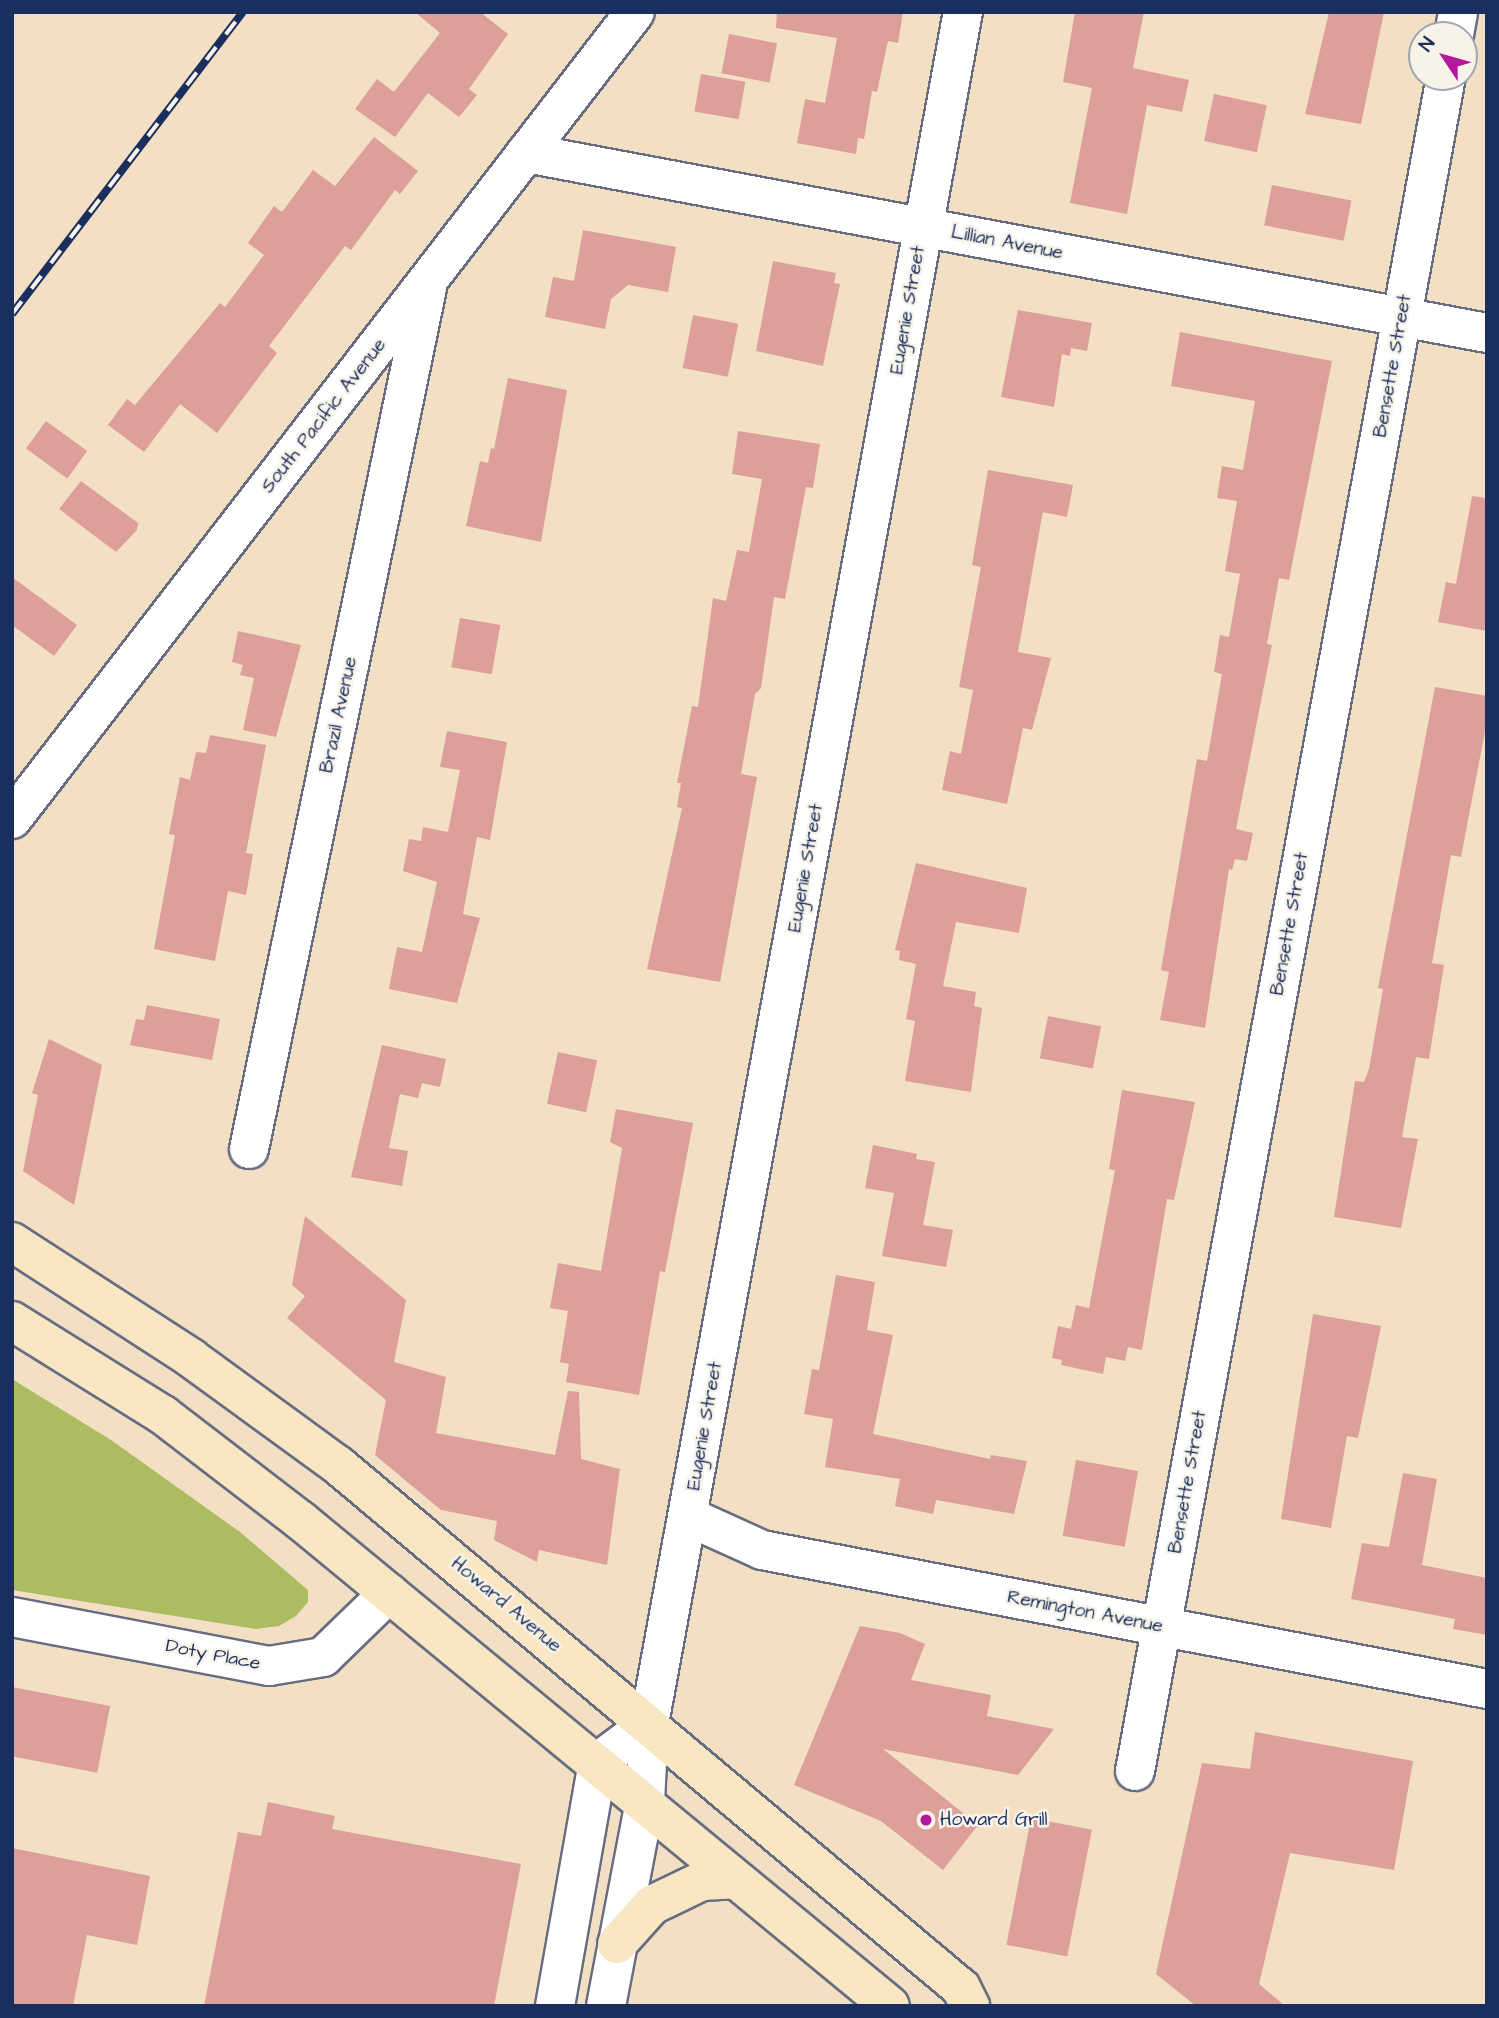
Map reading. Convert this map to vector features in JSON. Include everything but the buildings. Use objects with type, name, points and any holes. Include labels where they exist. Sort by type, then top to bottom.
[{"type":"main road","name":"Howard Avenue","points":[[12,1242],[180,1350],[339,1466],[961,1988],[970,2006]]},
{"type":"main road","points":[[12,1321],[163,1415],[598,1762],[735,1880],[890,2006]]},
{"type":"main road","points":[[617,1944],[652,1905],[702,1881],[735,1880]]},
{"type":"street","name":"South Pacific Avenue","points":[[12,819],[635,12]]},
{"type":"street","name":"Eugenie Street","points":[[606,2006],[645,1802],[649,1724],[963,12]]},
{"type":"street","name":"Bensette Street","points":[[1135,1771],[1443,91]]},
{"type":"street","name":"Lillian Avenue","points":[[526,153],[1487,332]]},
{"type":"street","name":"Brazil Avenue","points":[[249,1149],[428,280]]},
{"type":"street","name":"Remington Avenue","points":[[689,1517],[762,1550],[1487,1689]]},
{"type":"street","name":"Doty Place","points":[[12,1617],[269,1666],[323,1657],[389,1593]]},
{"type":"street","points":[[555,2006],[598,1762],[649,1724]]},
{"type":"green space","points":[[12,1379],[111,1440],[240,1532],[308,1590],[308,1602],[296,1616],[279,1626],[256,1629],[12,1590]]},
{"type":"railway","points":[[12,314],[243,12]]},
{"type":"place","name":"Howard Grill","points":[[926,1820]]}]
